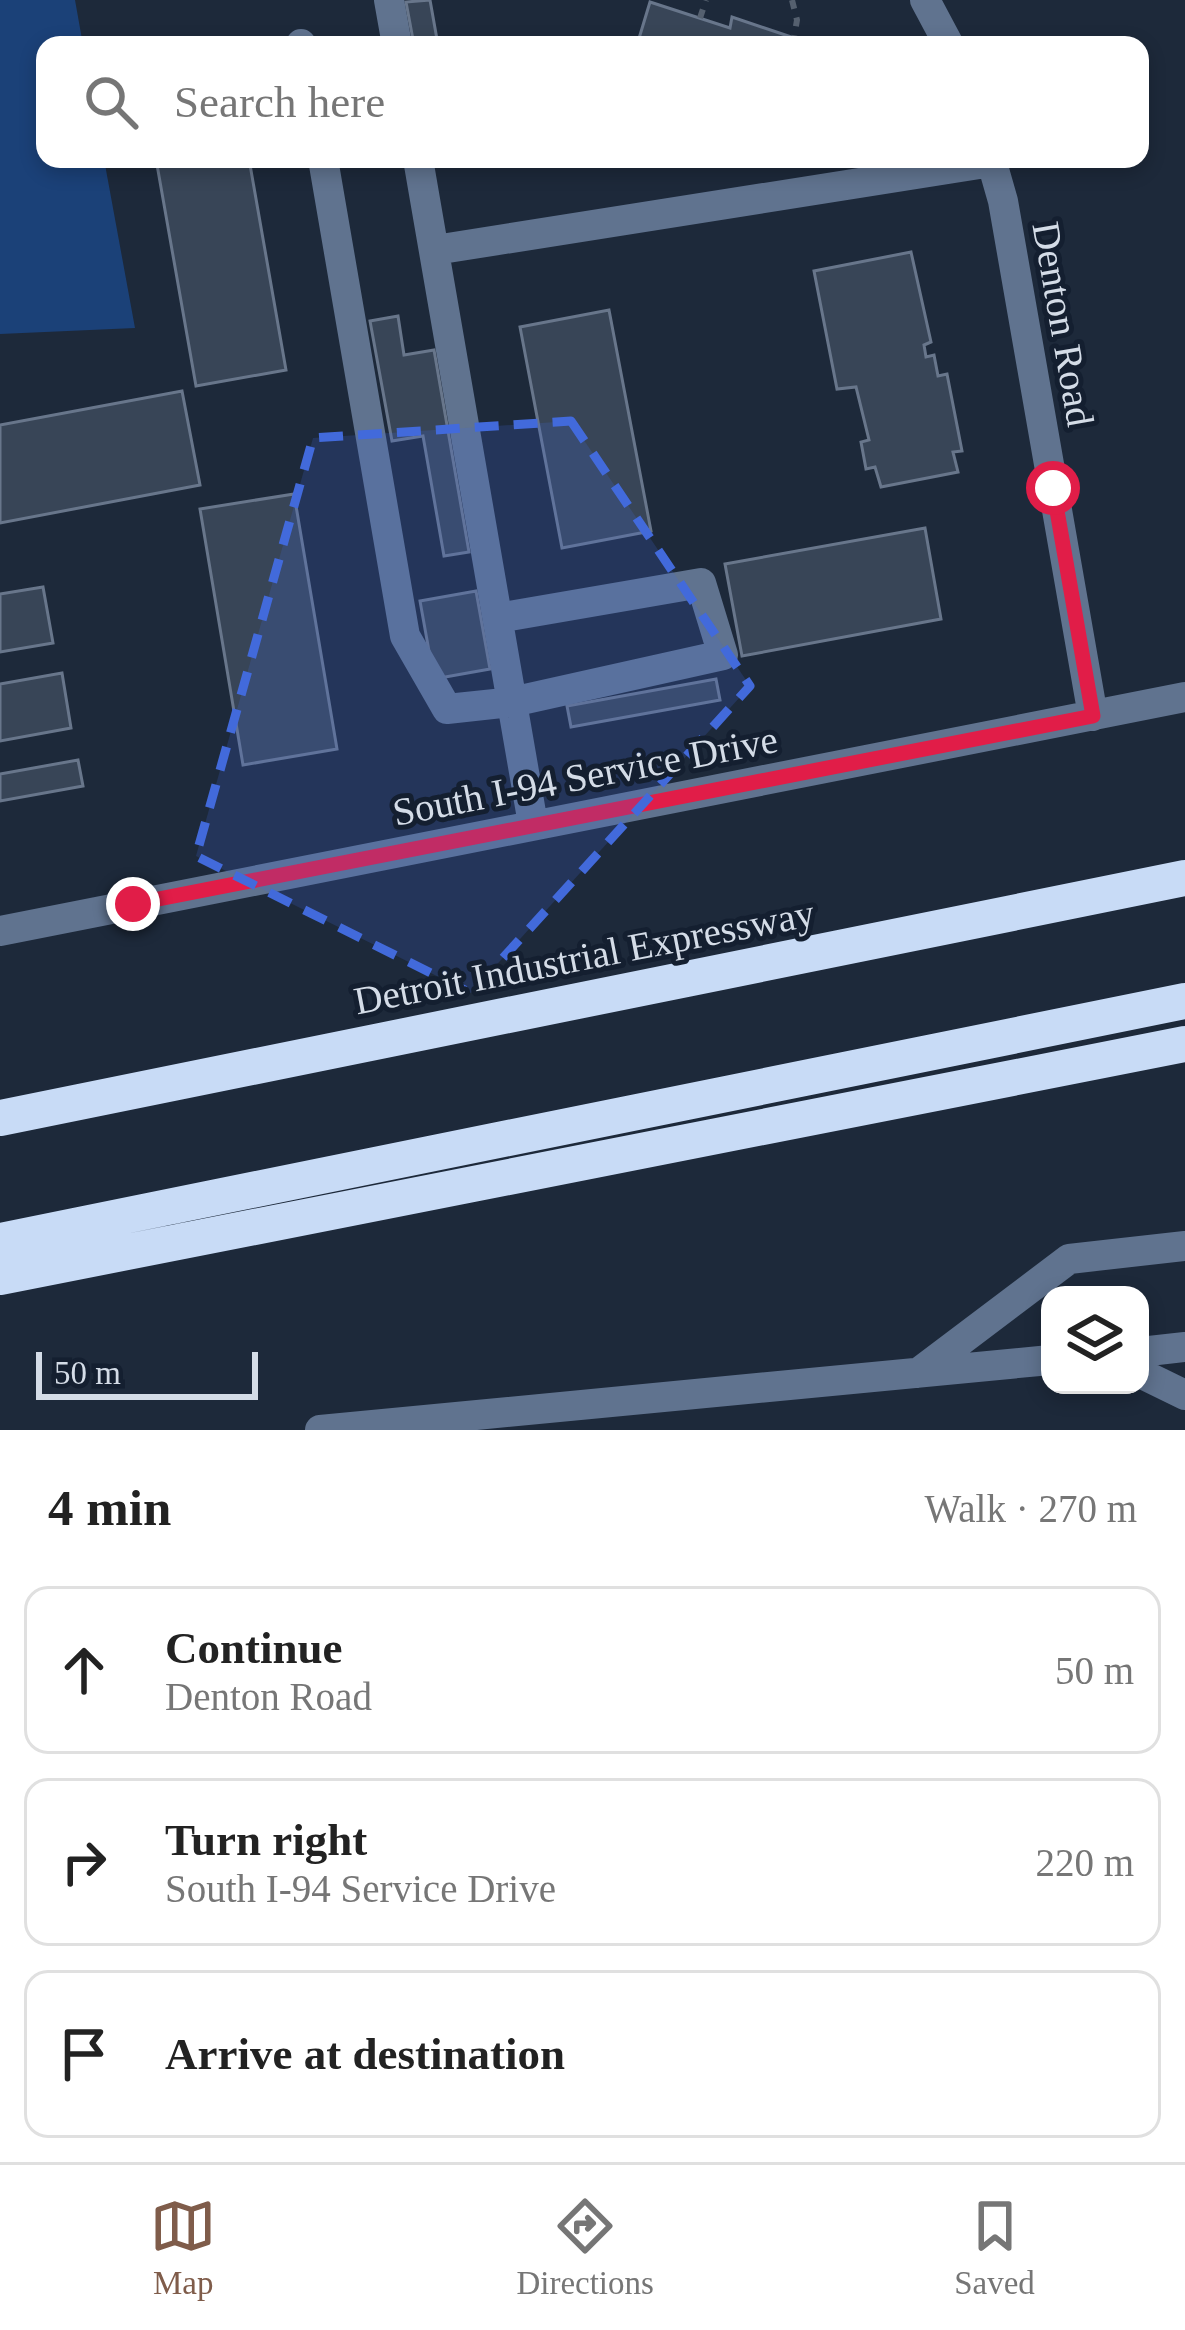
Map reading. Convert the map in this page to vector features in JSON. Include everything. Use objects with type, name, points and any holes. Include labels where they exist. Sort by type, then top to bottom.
[{"type":"highway","name":"Detroit Industrial Expressway","points":[[0,1118],[1185,878]]},
{"type":"highway","points":[[0,1241],[1185,1001]]},
{"type":"highway","points":[[0,1277],[1185,1043]]},
{"type":"street","points":[[389,0],[396,36]]},
{"type":"street","points":[[925,0],[945,36]]},
{"type":"street","points":[[325,168],[405,636],[447,709],[512,701],[722,656],[701,584],[498,618]]},
{"type":"street","points":[[420,168],[533,824]]},
{"type":"street","points":[[435,250],[942,168]]},
{"type":"street","name":"Denton Road","points":[[994,168],[1093,716]]},
{"type":"street","name":"South I-94 Service Drive","points":[[0,931],[1185,697]]},
{"type":"street","points":[[918,1373],[1069,1259],[1185,1246]]},
{"type":"street","points":[[1149,1351],[1185,1347]]},
{"type":"street","points":[[320,1430],[1041,1361]]},
{"type":"street","points":[[1149,1377],[1185,1395]]},
{"type":"path","points":[[700,18],[706,0]]},
{"type":"path","points":[[792,0],[797,20],[794,36]]},
{"type":"highlighted area","points":[[571,421],[750,686],[471,993],[196,856],[313,438]]},
{"type":"shaded area","points":[[0,0],[75,0],[81,36],[36,36],[36,168],[106,168],[135,328],[0,334]]},
{"type":"building","points":[[430,0],[436,36],[412,36],[406,2]]},
{"type":"building","points":[[650,2],[730,28],[732,17],[788,36],[640,36]]},
{"type":"building","points":[[158,168],[251,168],[286,370],[196,386]]},
{"type":"building","points":[[911,252],[931,342],[924,345],[926,357],[934,355],[938,376],[947,374],[962,451],[953,452],[958,472],[881,487],[875,467],[866,469],[861,442],[869,440],[856,387],[837,389],[814,271]]},
{"type":"building","points":[[609,310],[651,531],[562,548],[520,327]]},
{"type":"building","points":[[398,316],[404,355],[434,350],[469,552],[444,556],[423,436],[392,441],[370,321]]},
{"type":"building","points":[[182,391],[200,485],[0,523],[0,425]]},
{"type":"building","points":[[294,494],[337,749],[243,765],[200,509]]},
{"type":"building","points":[[925,528],[941,619],[742,656],[725,564]]},
{"type":"building","points":[[43,587],[53,643],[0,652],[0,594]]},
{"type":"building","points":[[476,591],[490,669],[434,679],[420,601]]},
{"type":"building","points":[[62,673],[71,728],[0,741],[0,684]]},
{"type":"building","points":[[716,679],[720,700],[571,727],[567,706]]},
{"type":"building","points":[[78,760],[83,786],[0,801],[0,774]]},
{"type":"route","points":[[133,904],[1093,716],[1053,488]]}]
